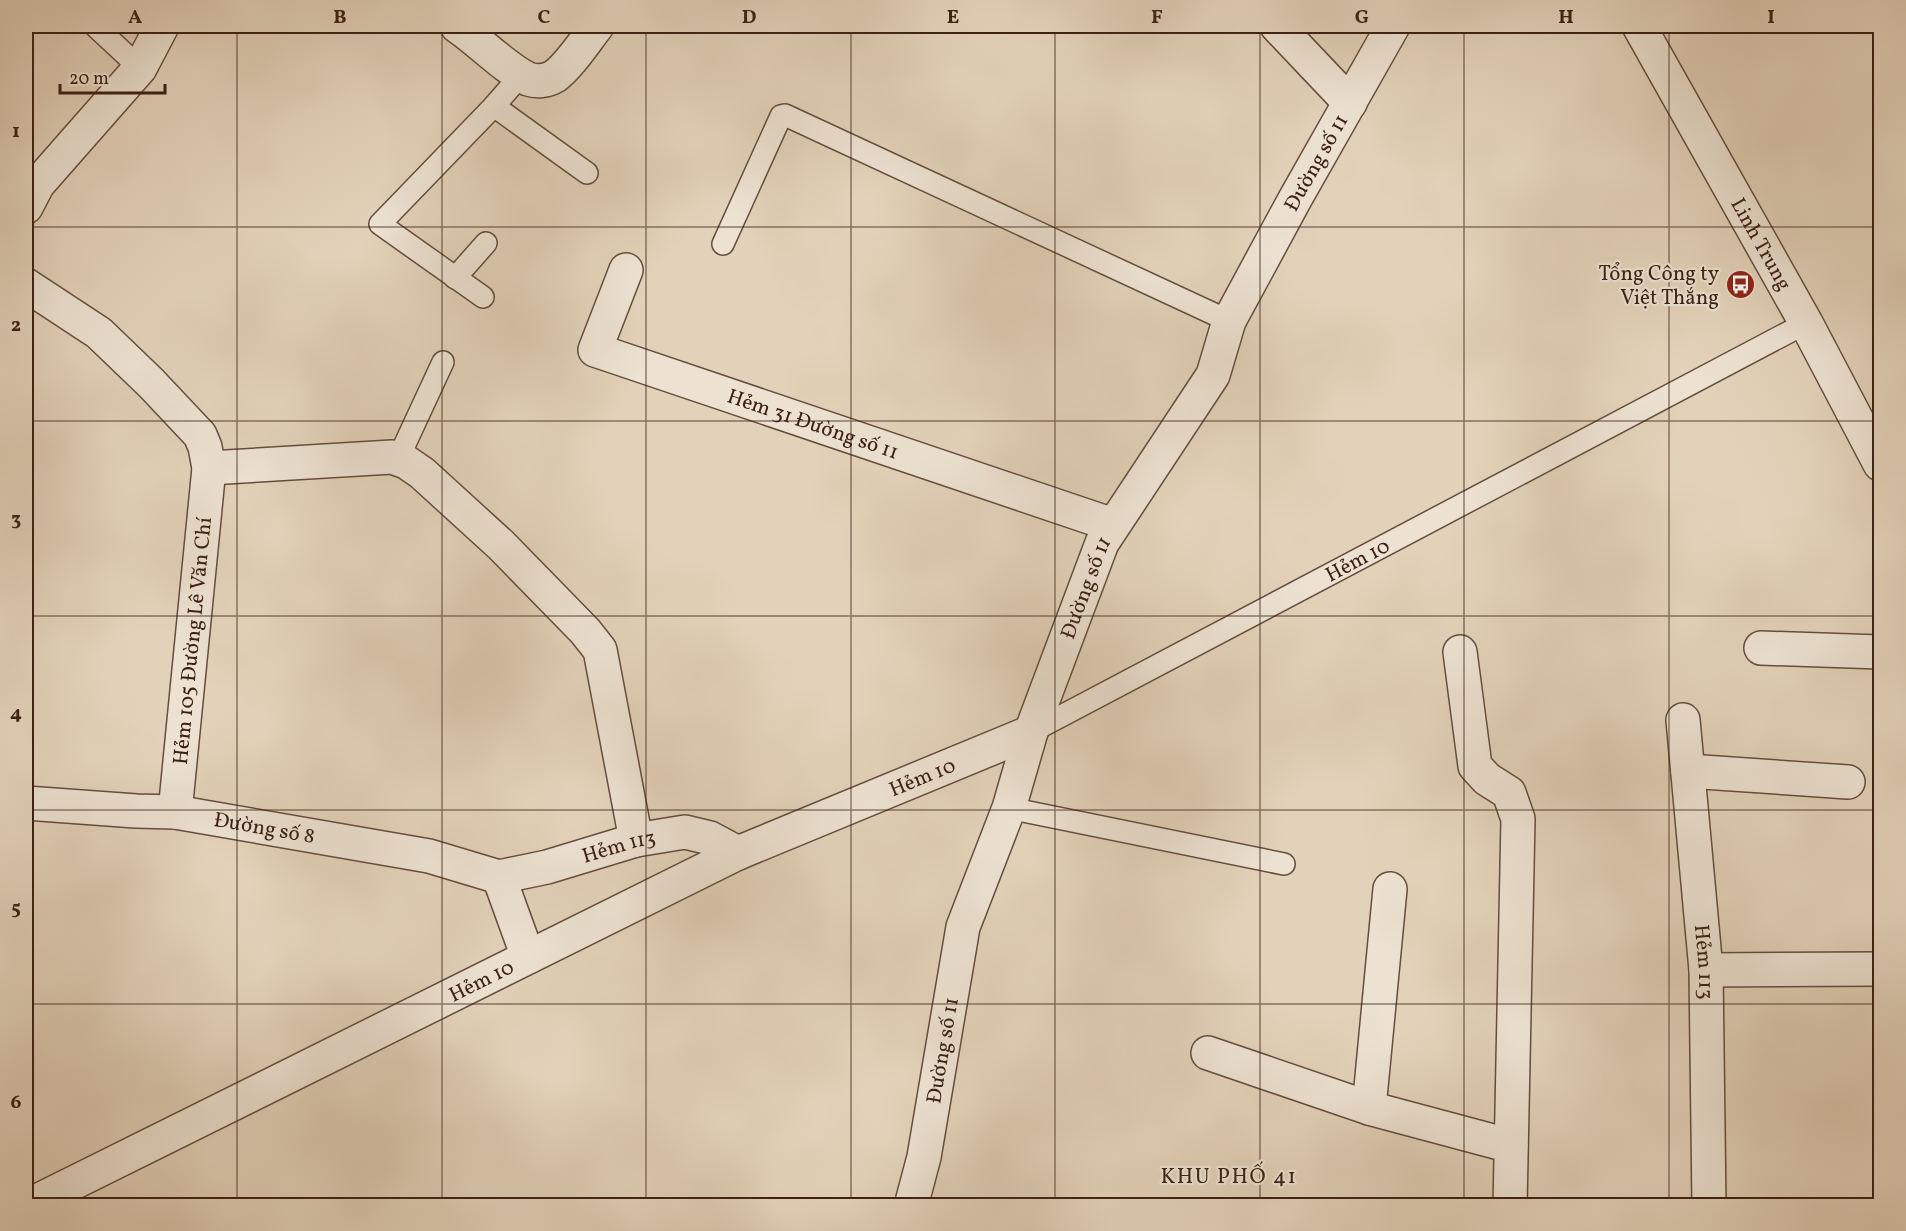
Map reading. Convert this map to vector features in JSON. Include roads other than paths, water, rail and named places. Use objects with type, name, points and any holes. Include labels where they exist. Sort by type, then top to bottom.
[{"type":"street","points":[[30,189],[140,68],[162,26]]},
{"type":"street","points":[[457,26],[521,75],[538,81],[544,81],[556,75],[597,26]]},
{"type":"street","points":[[1277,26],[1350,103]]},
{"type":"street","name":"Đường số 11","points":[[911,1206],[924,1157],[963,927],[1009,808],[1031,732],[1102,543],[1213,375],[1229,321],[1393,26]]},
{"type":"street","name":"Linh Trung","points":[[1639,26],[1806,323],[1881,464]]},
{"type":"street","name":"Hẻm 31 Đường số 11","points":[[626,270],[595,350],[1113,525]]},
{"type":"street","name":"Hẻm 105 Đường Lê Văn Chí","points":[[26,285],[99,333],[200,435],[205,447],[209,468],[175,812]]},
{"type":"street","points":[[209,468],[376,458],[398,459],[422,473],[501,545],[585,631],[600,650],[636,840]]},
{"type":"street","points":[[1761,648],[1881,652]]},
{"type":"street","points":[[1460,652],[1475,766],[1487,779],[1509,793],[1518,819],[1510,1206]]},
{"type":"street","name":"Hẻm 113","points":[[1683,720],[1706,970],[1709,1206]]},
{"type":"street","name":"Hẻm 10","points":[[27,1206],[738,853],[1031,732]]},
{"type":"street","points":[[1688,771],[1848,782]]},
{"type":"street","name":"Đường số 8","points":[[26,803],[175,812],[429,856],[499,877]]},
{"type":"street","name":"Hẻm 113","points":[[499,877],[547,867],[636,840],[685,832],[710,838],[738,853]]},
{"type":"street","points":[[499,877],[528,957]]},
{"type":"street","points":[[1369,1108],[1390,889]]},
{"type":"street","points":[[1706,970],[1881,969]]},
{"type":"street","points":[[1208,1053],[1369,1108],[1511,1146]]},
{"type":"lane","points":[[95,26],[140,68]]},
{"type":"lane","points":[[483,297],[380,224],[521,75]]},
{"type":"lane","points":[[494,106],[587,172]]},
{"type":"lane","points":[[723,244],[781,116],[785,115],[1229,321]]},
{"type":"lane","points":[[455,278],[486,243]]},
{"type":"lane","name":"Hẻm 10","points":[[1031,732],[1806,323]]},
{"type":"lane","points":[[398,459],[443,362]]},
{"type":"lane","points":[[1009,808],[1284,864]]},
{"type":"place","name":"Tổng Công ty Việt Thắng","points":[[1740,285]]},
{"type":"district","name":"KHU PHỐ 41","points":[[1229,1175]]}]
